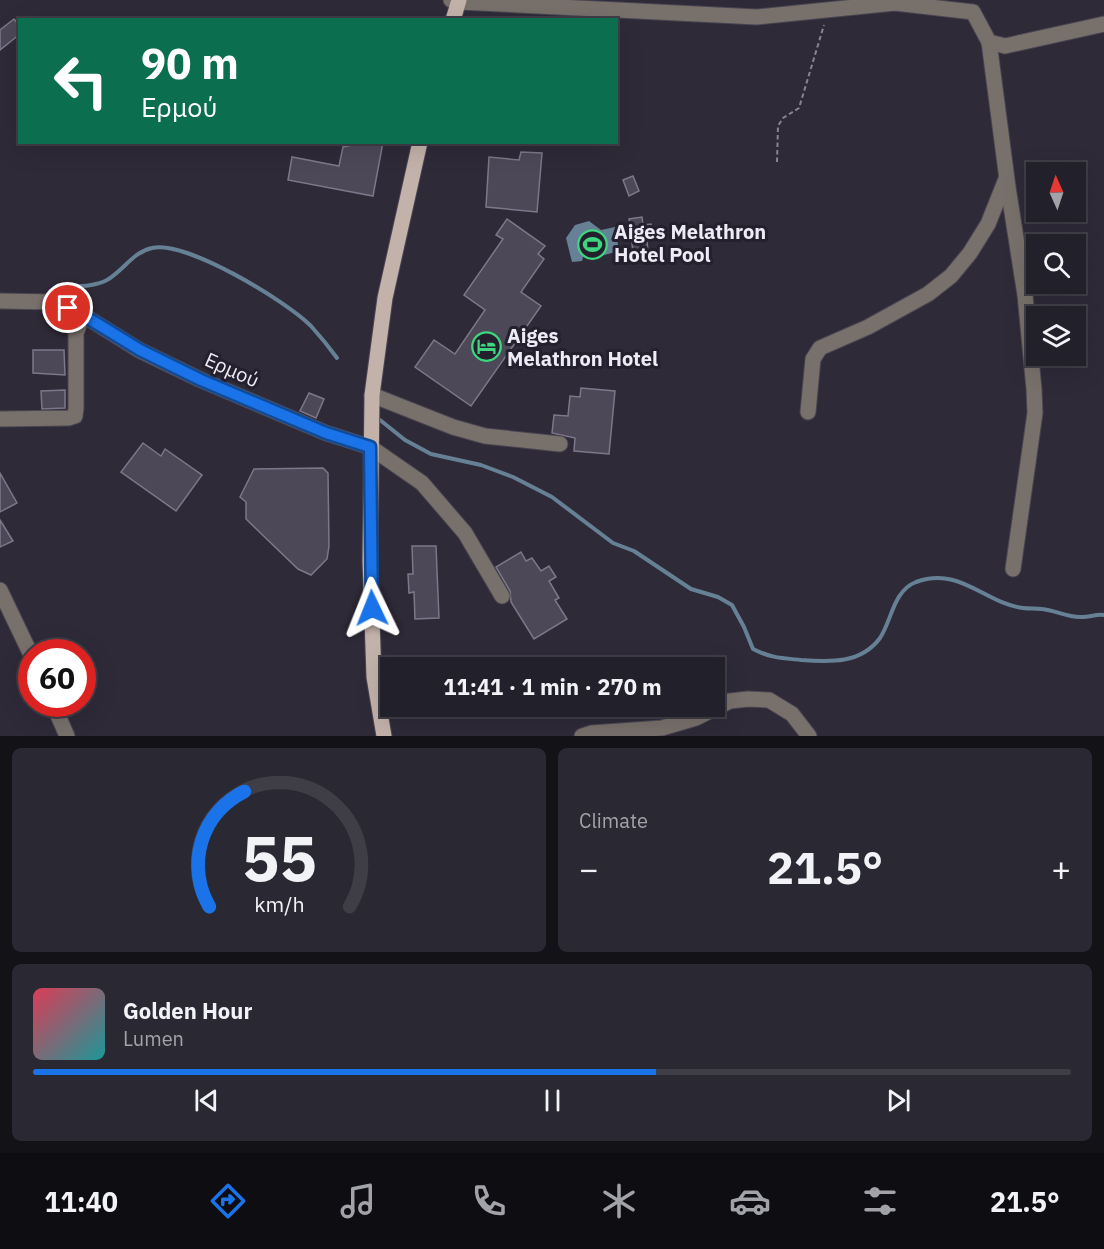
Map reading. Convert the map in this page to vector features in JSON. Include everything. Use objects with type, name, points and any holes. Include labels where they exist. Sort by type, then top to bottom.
[{"type":"main road","points":[[453,18],[456,1]]},
{"type":"main road","points":[[384,736],[374,677],[370,561],[372,395],[385,298],[420,144]]},
{"type":"street","points":[[456,1],[757,17],[895,3],[975,6],[990,42],[1025,295],[1034,389],[1035,413],[1013,569]]},
{"type":"street","points":[[990,42],[1005,46],[1104,24]]},
{"type":"street","points":[[808,412],[813,359],[820,348],[868,327],[928,294],[951,276],[970,253],[988,224],[1007,176]]},
{"type":"street","name":"Ερμού","points":[[0,301],[53,302],[83,315],[140,350],[201,380],[326,433],[370,447],[422,483],[465,533],[502,596]]},
{"type":"street","points":[[0,419],[75,416],[76,333],[83,315]]},
{"type":"street","points":[[372,395],[453,427],[485,436],[560,444]]},
{"type":"street","points":[[2,599],[23,639]]},
{"type":"street","points":[[582,736],[591,733],[662,728],[696,718],[730,701],[748,699],[769,700],[792,714],[809,736]]},
{"type":"street","points":[[59,717],[68,736]]},
{"type":"path","points":[[777,162],[778,126],[783,118],[799,108],[828,10]]},
{"type":"water","name":"Aiges Melathron Hotel Pool","points":[[589,221],[601,230],[615,227],[619,251],[597,257],[590,252],[584,254],[582,261],[572,262],[566,238],[575,225]]},
{"type":"building","points":[[14,19],[18,24],[18,36],[0,50],[0,30]]},
{"type":"building","points":[[358,144],[383,144],[373,196],[288,180],[292,157],[339,166],[343,147]]},
{"type":"building","points":[[521,152],[542,153],[537,212],[486,207],[489,157],[519,160]]},
{"type":"building","points":[[633,176],[639,191],[629,196],[623,180]]},
{"type":"building","points":[[642,217],[643,225],[651,224],[653,240],[647,241],[648,251],[633,252],[629,219]]},
{"type":"building","name":"Aiges Melathron Hotel","points":[[507,219],[545,246],[538,254],[544,259],[521,292],[541,306],[471,406],[415,367],[434,340],[455,354],[485,310],[464,295],[503,239],[496,235]]},
{"type":"building","points":[[33,350],[64,350],[65,375],[33,373]]},
{"type":"building","points":[[581,388],[615,391],[609,454],[574,451],[575,438],[552,433],[554,415],[568,416],[570,396],[580,397]]},
{"type":"building","points":[[65,390],[65,408],[42,409],[41,391]]},
{"type":"building","points":[[309,393],[324,399],[316,418],[300,411]]},
{"type":"building","points":[[143,443],[161,456],[165,449],[202,475],[176,511],[121,472]]},
{"type":"building","points":[[323,468],[328,473],[329,546],[327,559],[311,575],[298,569],[246,519],[246,502],[240,497],[254,469]]},
{"type":"building","points":[[0,473],[17,503],[0,512]]},
{"type":"building","points":[[0,520],[13,541],[0,547]]},
{"type":"building","points":[[412,546],[436,546],[439,618],[415,619],[414,592],[409,593],[408,574],[413,574]]},
{"type":"building","points":[[521,552],[526,561],[532,558],[541,571],[549,566],[556,577],[549,581],[559,598],[555,600],[567,619],[534,639],[511,602],[510,591],[496,567]]},
{"type":"waterway","points":[[62,287],[85,286],[107,280],[139,253],[152,248],[168,248],[188,253],[235,275],[280,302],[311,326],[337,358]]},
{"type":"waterway","points":[[380,420],[405,440],[431,454],[481,465],[513,477],[552,497],[613,543],[634,551],[691,589],[718,597],[732,605],[753,649],[771,656],[834,661],[864,653],[880,638],[902,592],[916,582],[932,578],[959,582],[1009,605],[1077,617],[1104,615]]},
{"type":"place","name":"Aiges Melathron Hotel Pool","points":[[593,244]]},
{"type":"place","name":"Aiges Melathron Hotel","points":[[486,347]]},
{"type":"route","points":[[68,308],[140,350],[201,380],[326,433],[370,447],[372,608]]}]
